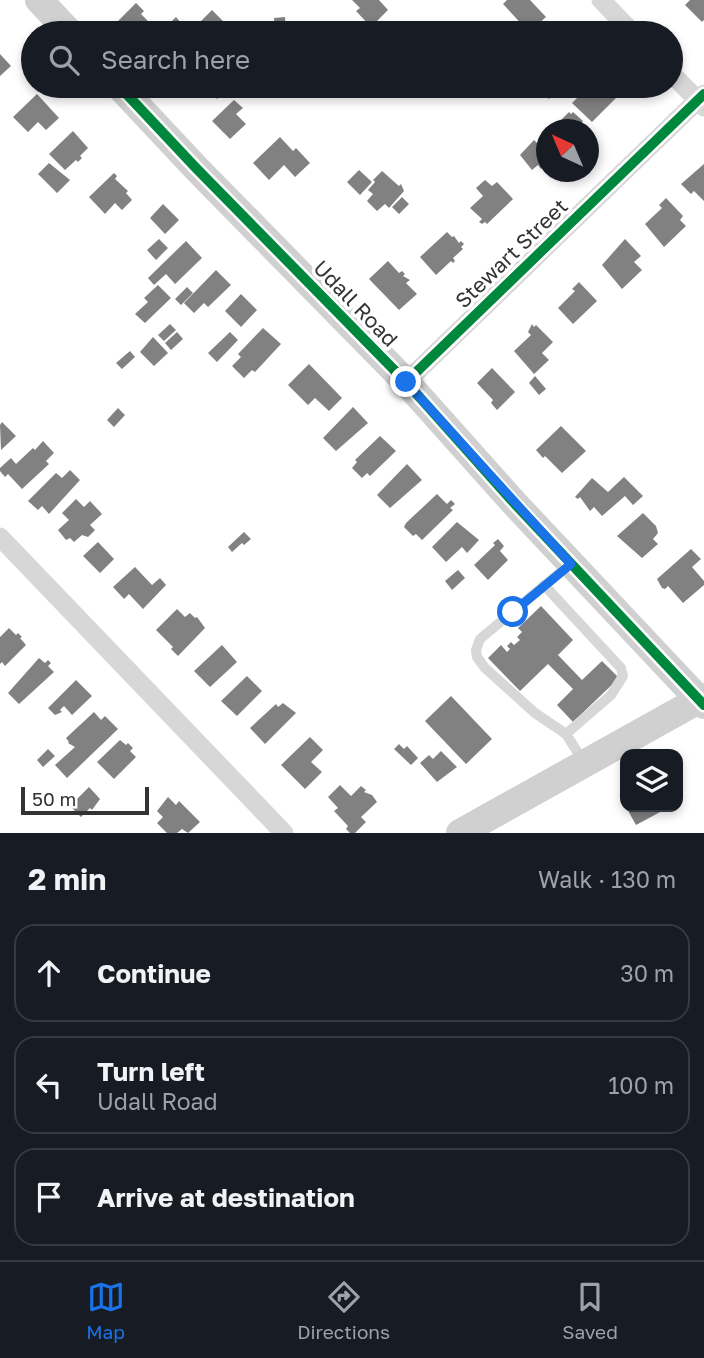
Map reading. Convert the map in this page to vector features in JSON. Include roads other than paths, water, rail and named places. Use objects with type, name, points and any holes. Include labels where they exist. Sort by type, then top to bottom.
[{"type":"street","points":[[39,0],[59,21]]},
{"type":"street","points":[[601,0],[621,21]]},
{"type":"street","points":[[683,84],[702,101]]},
{"type":"street","name":"Udall Road","points":[[131,98],[406,382],[571,564],[702,701]]},
{"type":"street","name":"Stewart Street","points":[[406,382],[702,101]]},
{"type":"street","points":[[0,537],[284,833]]},
{"type":"street","points":[[460,833],[702,701]]},
{"type":"lane","points":[[571,564],[480,639],[476,650],[477,657],[485,667],[535,713],[566,734],[584,764]]},
{"type":"lane","points":[[544,586],[621,668],[623,676],[611,695],[566,734]]}]
